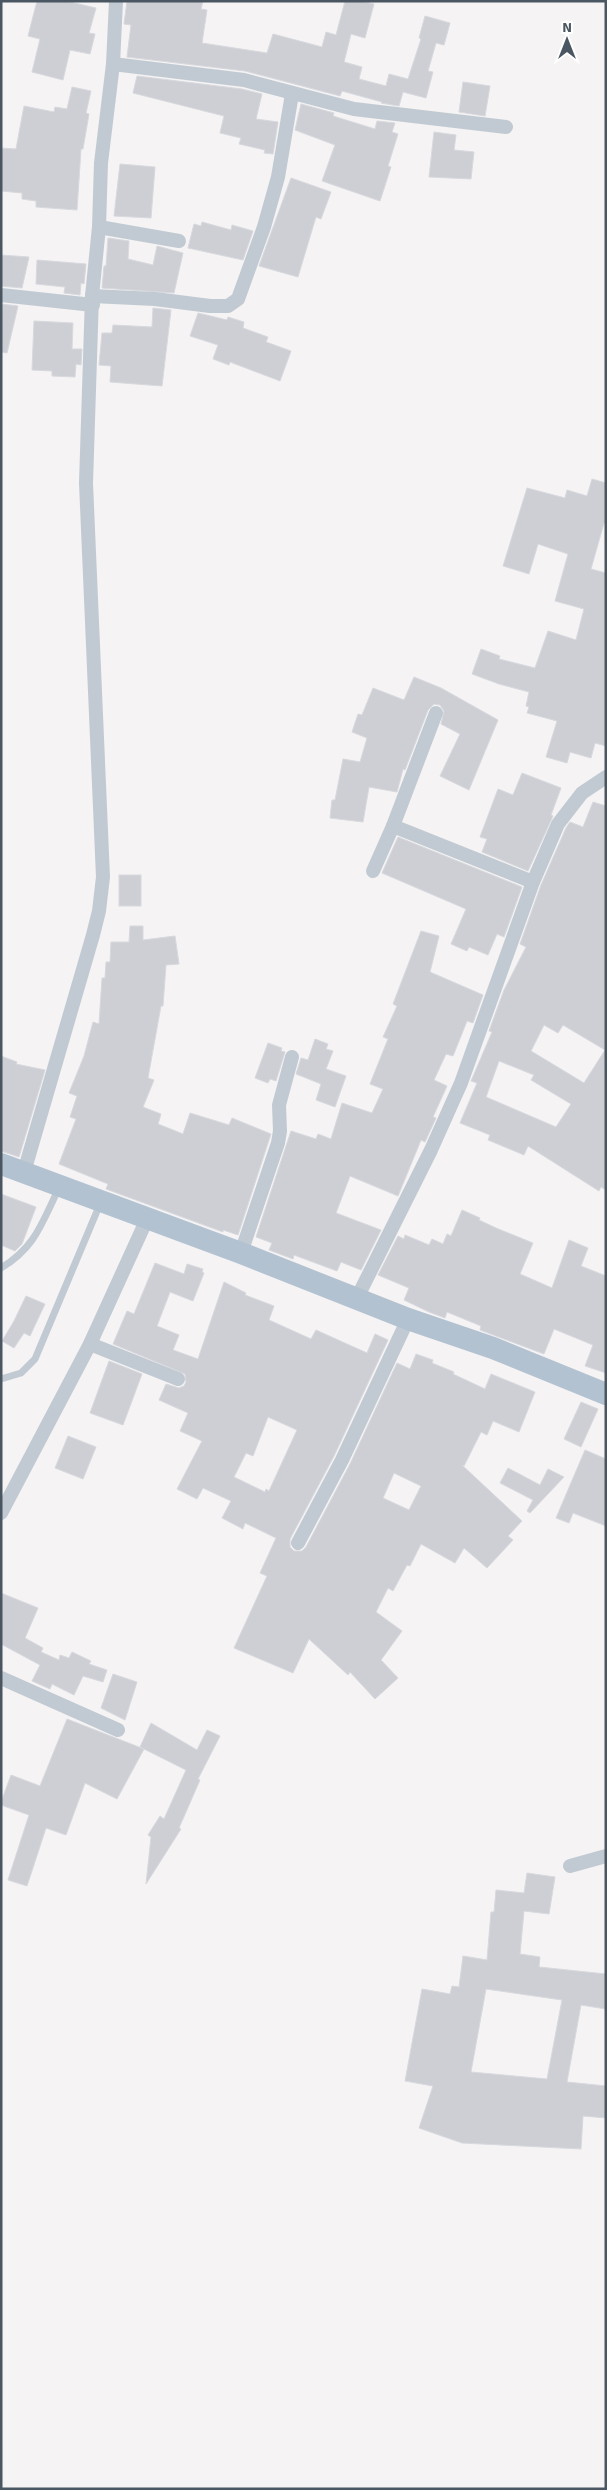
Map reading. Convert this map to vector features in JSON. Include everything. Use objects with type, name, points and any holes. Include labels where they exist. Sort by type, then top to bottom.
[{"type":"main road","points":[[1,1164],[241,1253],[408,1319],[493,1348],[606,1394]]},
{"type":"street","points":[[24,1172],[94,935],[103,877],[86,483],[92,301],[99,227],[101,163],[113,64],[116,1]]},
{"type":"street","points":[[113,64],[244,80],[354,109],[506,127]]},
{"type":"street","points":[[1,295],[92,301],[155,299],[210,306],[228,306],[238,299],[264,227],[278,177],[292,94]]},
{"type":"street","points":[[99,227],[179,241]]},
{"type":"street","points":[[373,871],[393,826],[436,713]]},
{"type":"street","points":[[357,1298],[431,1150],[461,1083],[534,882],[558,824],[582,793],[606,777]]},
{"type":"street","points":[[393,826],[534,882]]},
{"type":"street","points":[[241,1253],[278,1143],[280,1131],[279,1105],[292,1057]]},
{"type":"street","points":[[1,1514],[90,1344],[147,1219]]},
{"type":"street","points":[[298,1543],[342,1460],[408,1319]]},
{"type":"street","points":[[90,1344],[178,1379]]},
{"type":"street","points":[[1,1678],[118,1730]]},
{"type":"street","points":[[570,1866],[606,1856]]},
{"type":"lane","points":[[1,1268],[17,1258],[29,1247],[61,1186]]},
{"type":"lane","points":[[1,1379],[21,1373],[35,1359],[102,1201]]},
{"type":"building","points":[[37,1],[66,1],[96,8],[89,33],[95,34],[90,54],[70,50],[63,80],[32,72],[40,39],[28,36]]},
{"type":"building","points":[[127,1],[203,1],[201,9],[207,10],[202,43],[267,53],[273,34],[322,47],[326,32],[336,35],[345,1],[361,1],[374,4],[365,38],[351,34],[344,62],[362,67],[359,79],[386,86],[389,74],[408,79],[421,39],[419,38],[425,16],[450,23],[444,45],[436,43],[428,71],[433,72],[426,98],[403,92],[399,106],[381,103],[342,91],[340,96],[245,71],[127,57],[131,25],[124,24]]},
{"type":"building","points":[[137,76],[242,89],[262,94],[256,119],[278,122],[273,154],[264,153],[265,150],[239,144],[241,138],[220,133],[224,116],[133,93]]},
{"type":"building","points":[[463,82],[490,86],[485,116],[459,112]]},
{"type":"building","points":[[72,87],[91,91],[86,113],[89,114],[83,149],[81,149],[77,210],[36,207],[36,201],[22,199],[22,193],[1,191],[1,148],[16,149],[24,106],[54,112],[55,107],[67,109]]},
{"type":"building","points":[[301,104],[334,113],[333,116],[375,129],[377,121],[395,123],[392,132],[398,134],[388,166],[391,167],[380,201],[322,181],[335,145],[295,130]]},
{"type":"building","points":[[434,132],[456,135],[454,150],[474,152],[471,179],[429,177]]},
{"type":"building","points":[[120,164],[155,167],[151,218],[114,216]]},
{"type":"building","points":[[291,178],[331,192],[321,219],[316,217],[298,277],[259,266]]},
{"type":"building","points":[[202,222],[231,230],[232,225],[253,231],[243,260],[188,248],[194,224],[201,226]]},
{"type":"building","points":[[108,238],[129,241],[128,259],[153,265],[157,246],[183,253],[174,293],[102,288]]},
{"type":"building","points":[[1,255],[29,257],[22,288],[1,286]]},
{"type":"building","points":[[37,260],[86,264],[84,284],[81,283],[80,295],[64,293],[65,287],[36,284]]},
{"type":"building","points":[[1,304],[18,306],[7,353],[1,352]]},
{"type":"building","points":[[153,308],[171,310],[162,386],[110,382],[111,366],[99,365],[102,333],[112,333],[113,325],[152,327]]},
{"type":"building","points":[[198,313],[227,320],[228,317],[244,322],[243,328],[268,337],[266,342],[291,351],[280,381],[230,362],[229,365],[213,359],[218,345],[190,336]]},
{"type":"building","points":[[34,321],[73,323],[72,349],[82,349],[81,365],[76,364],[75,377],[52,376],[52,371],[32,370]]},
{"type":"building","points":[[592,479],[606,483],[606,524],[604,523],[591,569],[606,573],[606,746],[595,743],[591,758],[570,752],[567,763],[546,757],[557,721],[527,713],[529,707],[526,706],[529,692],[472,674],[481,649],[500,656],[499,659],[535,668],[548,631],[576,640],[584,609],[555,601],[568,554],[538,544],[529,574],[503,566],[527,488],[565,498],[567,490],[587,496]]},
{"type":"building","points":[[414,677],[441,688],[498,720],[469,790],[440,776],[460,734],[441,724],[444,711],[440,705],[434,704],[428,710],[405,770],[403,769],[397,792],[369,787],[363,822],[330,818],[332,800],[335,800],[343,759],[360,762],[367,738],[352,732],[358,714],[362,715],[373,688],[404,700]]},
{"type":"building","points":[[522,773],[561,788],[551,815],[553,816],[528,871],[482,852],[487,839],[480,837],[498,789],[513,795]]},
{"type":"building","points":[[593,802],[606,806],[606,1190],[601,1187],[599,1191],[528,1146],[524,1155],[488,1140],[490,1135],[460,1123],[477,1083],[471,1081],[492,1032],[489,1031],[504,990],[526,947],[520,944],[541,885],[570,822],[583,827]],"holes":[[[544,1025],[558,1033],[563,1025],[605,1050],[584,1083],[531,1051]],[[499,1061],[534,1075],[531,1080],[571,1104],[556,1127],[486,1097]]]},
{"type":"building","points":[[398,837],[522,887],[504,937],[497,934],[488,955],[469,947],[467,951],[451,944],[466,909],[382,873]]},
{"type":"building","points":[[119,875],[141,875],[141,906],[119,906]]},
{"type":"building","points":[[130,926],[143,926],[143,940],[175,936],[179,964],[166,965],[163,1006],[161,1006],[148,1078],[154,1080],[143,1107],[161,1114],[158,1124],[183,1134],[190,1113],[229,1125],[232,1118],[271,1134],[238,1235],[223,1230],[223,1232],[106,1189],[108,1184],[59,1164],[76,1119],[70,1117],[77,1096],[69,1093],[84,1056],[93,1022],[99,1024],[102,978],[105,978],[106,962],[110,962],[111,942],[129,942]]},
{"type":"building","points":[[421,931],[439,936],[430,972],[483,995],[473,1023],[467,1021],[453,1056],[446,1054],[434,1080],[447,1086],[433,1117],[436,1118],[425,1142],[421,1140],[398,1196],[350,1176],[336,1213],[381,1230],[361,1270],[341,1262],[337,1271],[294,1255],[293,1259],[269,1250],[272,1243],[256,1237],[291,1131],[316,1139],[318,1134],[331,1139],[342,1103],[372,1113],[383,1089],[370,1084],[388,1039],[383,1037],[397,1006],[393,1004]]},
{"type":"building","points":[[315,1039],[328,1044],[326,1049],[333,1051],[326,1069],[346,1076],[335,1107],[316,1100],[321,1084],[296,1074],[301,1058],[308,1060]]},
{"type":"building","points":[[268,1043],[282,1048],[281,1051],[285,1052],[276,1081],[270,1079],[268,1083],[255,1078]]},
{"type":"building","points":[[1,1056],[17,1062],[16,1064],[45,1070],[19,1157],[1,1151]]},
{"type":"building","points":[[1,1194],[36,1207],[22,1244],[15,1251],[1,1245]]},
{"type":"building","points":[[462,1210],[496,1228],[533,1243],[520,1274],[552,1288],[569,1240],[588,1248],[581,1266],[606,1276],[606,1373],[585,1366],[593,1345],[554,1329],[544,1354],[480,1330],[481,1326],[447,1312],[445,1318],[429,1312],[404,1300],[409,1288],[378,1275],[398,1236],[404,1239],[405,1235],[429,1245],[432,1239],[443,1244],[447,1234],[451,1236]]},
{"type":"building","points":[[155,1263],[184,1274],[187,1264],[203,1269],[202,1272],[204,1273],[193,1301],[170,1292],[157,1326],[179,1335],[173,1350],[198,1359],[224,1282],[246,1293],[245,1295],[274,1306],[269,1320],[311,1339],[316,1330],[367,1353],[375,1334],[388,1340],[334,1456],[290,1539],[290,1547],[294,1551],[302,1551],[306,1547],[350,1464],[397,1363],[410,1369],[416,1354],[433,1360],[432,1363],[454,1372],[453,1374],[485,1389],[491,1374],[535,1392],[519,1432],[493,1421],[487,1435],[481,1432],[464,1466],[462,1465],[522,1521],[508,1536],[513,1540],[487,1568],[464,1548],[455,1563],[421,1544],[410,1566],[407,1565],[393,1591],[388,1588],[376,1612],[402,1631],[381,1660],[398,1678],[375,1699],[350,1672],[348,1675],[309,1639],[293,1673],[234,1648],[267,1576],[260,1573],[276,1538],[245,1523],[243,1529],[222,1518],[231,1501],[203,1488],[197,1499],[177,1489],[202,1441],[180,1431],[188,1413],[159,1400],[166,1384],[179,1388],[184,1386],[186,1382],[185,1374],[113,1344],[127,1311],[134,1314]],"holes":[[[268,1417],[297,1430],[269,1491],[266,1489],[265,1492],[234,1477],[246,1453],[253,1456]],[[394,1473],[421,1486],[409,1510],[383,1498]]]},
{"type":"building","points":[[26,1296],[45,1304],[30,1336],[24,1333],[14,1348],[2,1341]]},
{"type":"building","points":[[109,1361],[142,1374],[123,1425],[90,1413]]},
{"type":"building","points":[[581,1402],[598,1409],[581,1447],[564,1439]]},
{"type":"building","points":[[68,1436],[96,1447],[83,1479],[55,1468]]},
{"type":"building","points":[[585,1450],[606,1459],[606,1526],[573,1513],[569,1523],[556,1518]]},
{"type":"building","points":[[508,1468],[540,1485],[548,1469],[564,1477],[530,1513],[527,1511],[533,1500],[500,1483]]},
{"type":"building","points":[[1,1593],[38,1608],[25,1638],[43,1648],[41,1652],[59,1660],[60,1655],[69,1658],[72,1652],[91,1661],[89,1664],[107,1670],[103,1682],[83,1676],[74,1695],[52,1684],[50,1689],[32,1681],[40,1665],[1,1644]]},
{"type":"building","points":[[113,1674],[137,1682],[125,1720],[101,1708]]},
{"type":"building","points":[[67,1719],[144,1749],[117,1799],[85,1783],[66,1835],[46,1828],[27,1886],[8,1880],[29,1815],[1,1805],[1,1802],[11,1775],[40,1786]]},
{"type":"building","points":[[151,1723],[197,1750],[207,1730],[220,1736],[198,1779],[200,1780],[179,1828],[181,1829],[146,1884],[151,1837],[148,1835],[160,1816],[164,1819],[186,1770],[140,1747]]},
{"type":"building","points":[[527,1873],[555,1877],[549,1914],[524,1911],[520,1954],[540,1957],[539,1967],[606,1974],[606,2009],[581,2005],[567,2082],[606,2086],[606,2118],[583,2116],[581,2149],[462,2143],[419,2128],[433,2086],[405,2081],[422,1989],[450,1994],[452,1986],[459,1987],[463,1956],[487,1960],[491,1912],[494,1912],[496,1890],[524,1893]],"holes":[[[486,1989],[562,2000],[547,2079],[471,2072]]]}]
